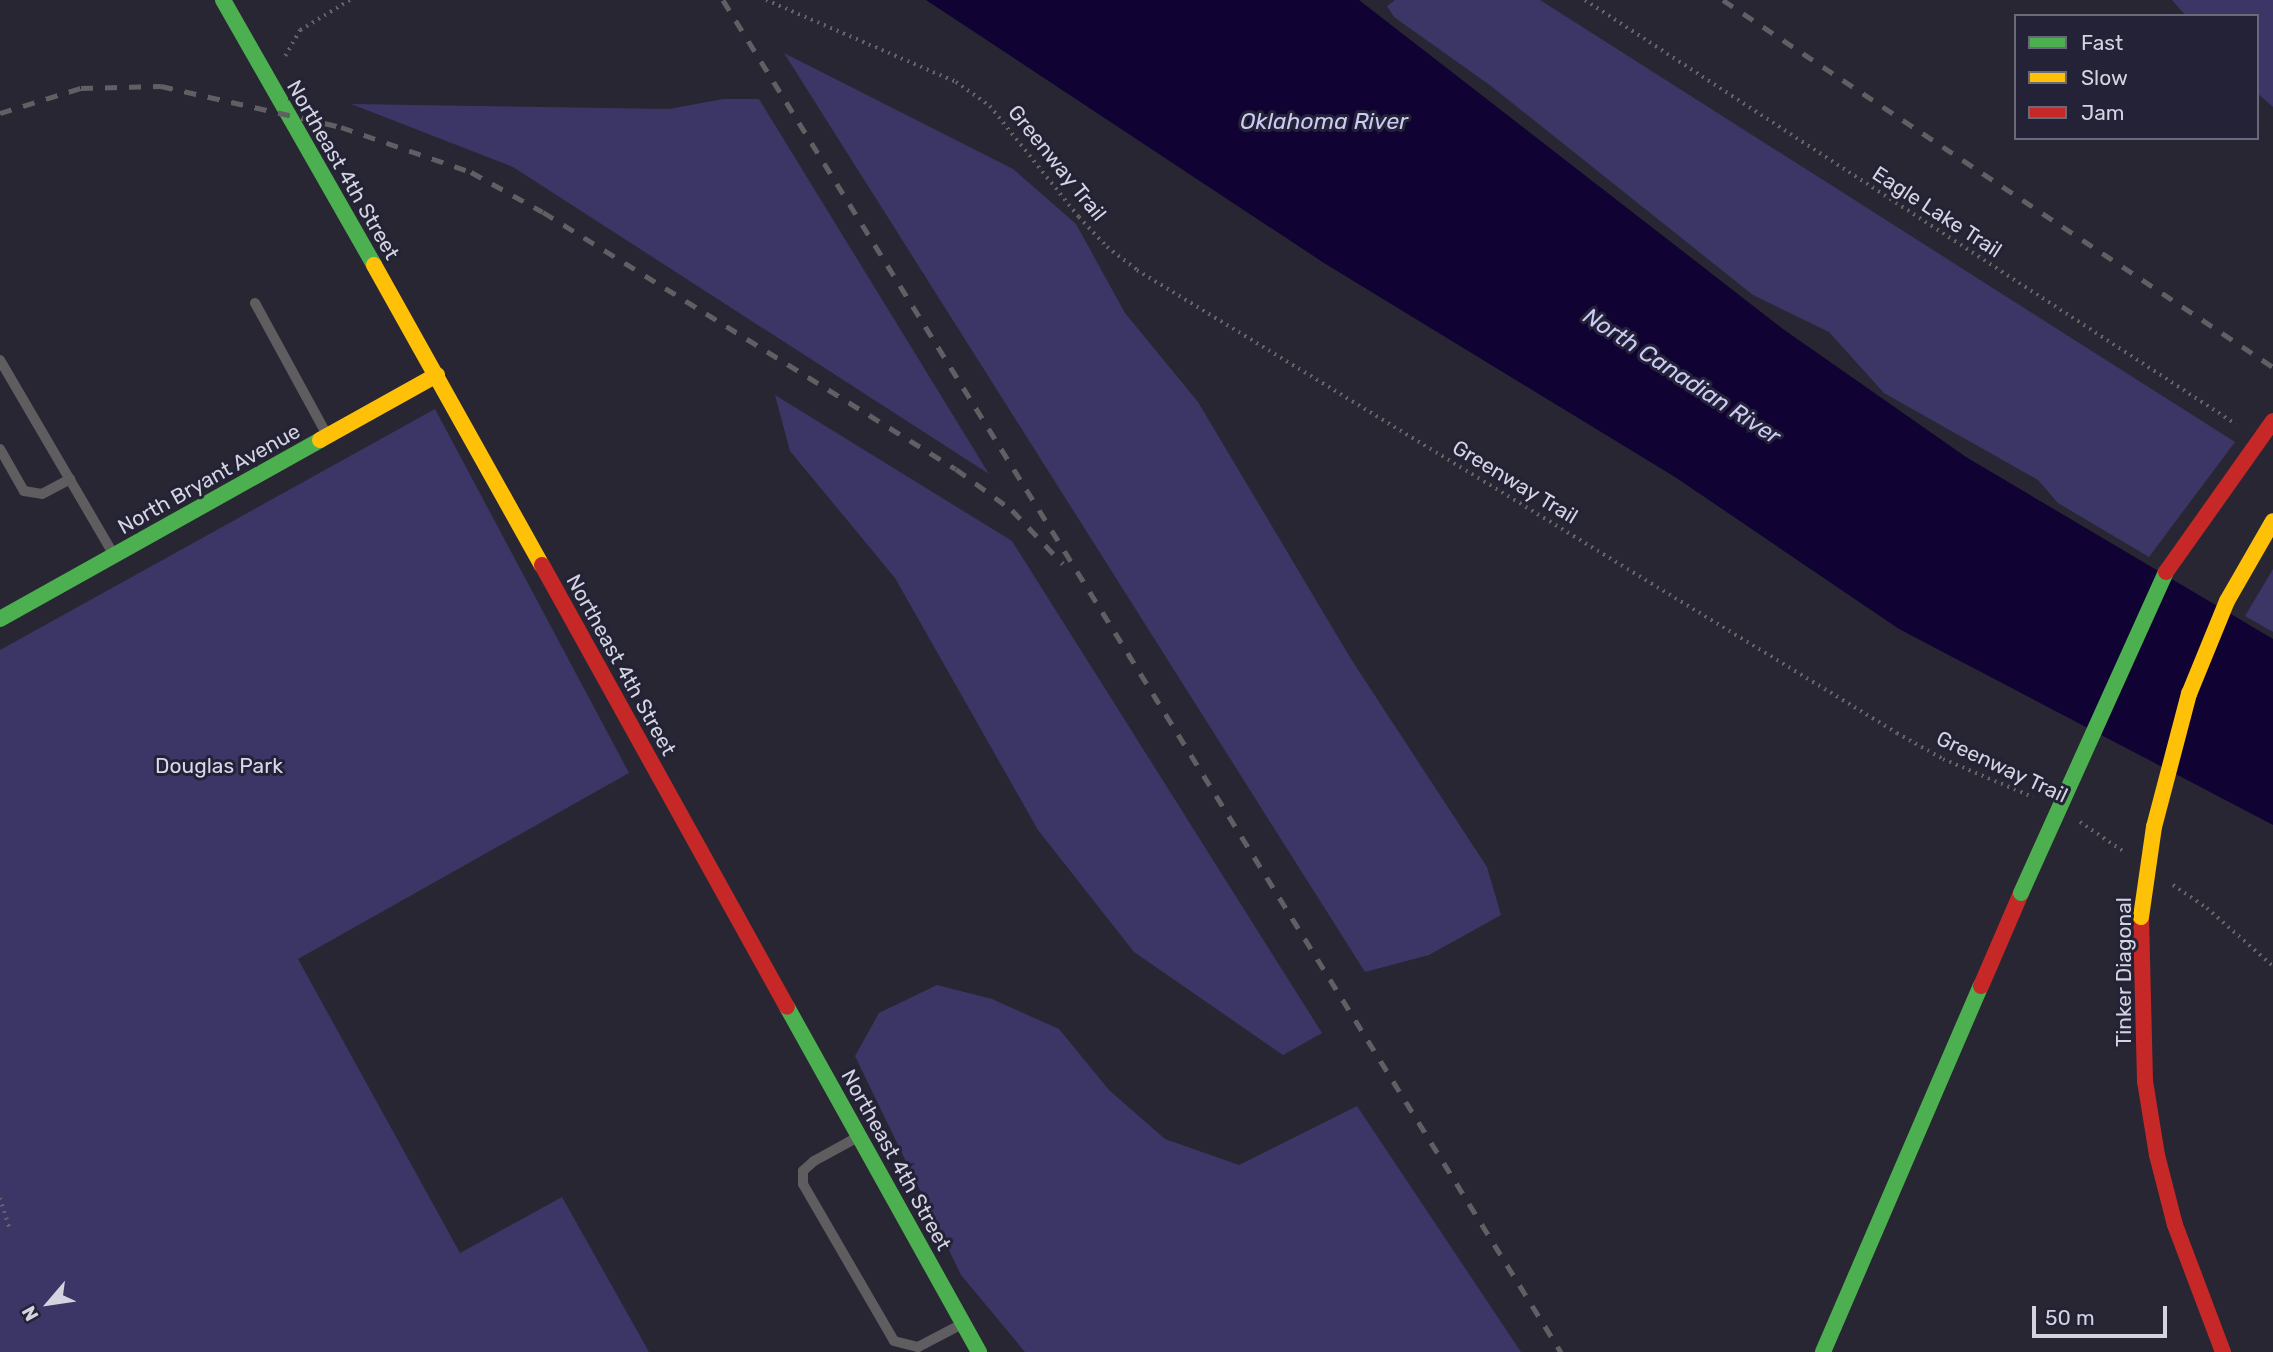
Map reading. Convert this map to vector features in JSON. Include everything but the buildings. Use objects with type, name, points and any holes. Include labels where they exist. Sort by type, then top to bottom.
[{"type":"main road","name":"Northeast 4th Street","points":[[223,0],[437,375],[979,1352]]},
{"type":"main road","name":"North Bryant Avenue","points":[[0,619],[437,375]]},
{"type":"main road","points":[[1823,1352],[2021,893],[2174,556],[2273,421]]},
{"type":"main road","name":"Tinker Diagonal","points":[[2224,1352],[2175,1225],[2157,1155],[2145,1081],[2141,917],[2154,827],[2189,694],[2227,601],[2273,521]]},
{"type":"lane","points":[[256,303],[328,437]]},
{"type":"lane","points":[[0,360],[114,555]]},
{"type":"lane","points":[[0,449],[24,491],[42,494],[70,480]]},
{"type":"lane","points":[[859,1137],[814,1161],[803,1171],[803,1184],[894,1341],[918,1347],[963,1324]]},
{"type":"path","name":"Greenway Trail","points":[[766,0],[956,82],[990,106],[1079,217],[1107,247],[1137,270],[1898,733],[1943,759],[2039,799]]},
{"type":"path","name":"Eagle Lake Trail","points":[[1585,0],[2242,428]]},
{"type":"path","name":"Greenway Trail","points":[[2068,816],[2132,857]]},
{"type":"path","points":[[2164,879],[2207,908],[2273,967]]},
{"type":"path","points":[[0,1198],[10,1228]]},
{"type":"green space","points":[[1395,0],[1540,0],[2235,442],[2149,557],[2058,503],[2038,480],[1884,393],[1829,332],[1753,295],[1491,86],[1394,17],[1387,6]]},
{"type":"green space","points":[[2172,0],[2273,0],[2273,107],[2259,95],[2259,14],[2184,14]]},
{"type":"green space","points":[[784,53],[1013,169],[1076,224],[1125,313],[1198,402],[1351,659],[1487,867],[1501,915],[1429,955],[1365,972]]},
{"type":"green space","points":[[723,99],[759,99],[989,474],[513,167],[351,104],[669,109]]},
{"type":"green space","points":[[775,395],[1012,541],[1322,1033],[1283,1055],[1134,952],[1038,830],[895,578],[790,451]]},
{"type":"green space","name":"Douglas Park","points":[[435,409],[629,773],[298,959],[460,1253],[562,1197],[649,1352],[0,1352],[0,650]]},
{"type":"green space","points":[[2273,569],[2273,632],[2245,616]]},
{"type":"green space","points":[[937,985],[992,999],[1059,1029],[1109,1090],[1165,1139],[1239,1165],[1357,1106],[1521,1352],[1025,1352],[961,1275],[855,1056],[879,1013]]},
{"type":"water","name":"Oklahoma River","points":[[926,0],[1359,0],[1783,329],[1966,457],[2273,639],[2273,825],[1899,629],[1675,477],[1324,263]]},
{"type":"railway","points":[[723,0],[1561,1352]]},
{"type":"railway","points":[[1723,0],[2273,367]]},
{"type":"railway","points":[[0,113],[81,88],[161,86],[341,127],[471,172],[543,212],[956,469],[1012,510],[1063,564]]},
{"type":"traffic: fast","points":[[223,0],[374,265]]},
{"type":"traffic: fast","points":[[0,619],[320,440]]},
{"type":"traffic: fast","points":[[2021,893],[2166,572]]},
{"type":"traffic: fast","points":[[1823,1352],[1981,986]]},
{"type":"traffic: fast","points":[[787,1007],[979,1352]]},
{"type":"traffic: slow","points":[[374,265],[542,565]]},
{"type":"traffic: slow","points":[[320,440],[437,375]]},
{"type":"traffic: slow","points":[[2141,917],[2154,827],[2189,694],[2227,601],[2273,521]]},
{"type":"traffic: jam","points":[[2166,572],[2273,421]]},
{"type":"traffic: jam","points":[[542,565],[787,1007]]},
{"type":"traffic: jam","points":[[1981,986],[2021,893]]},
{"type":"traffic: jam","points":[[2141,917],[2145,1081],[2157,1155],[2175,1225],[2223,1352]]},
{"type":"water label","name":"North Canadian River","points":[[1682,376]]}]
